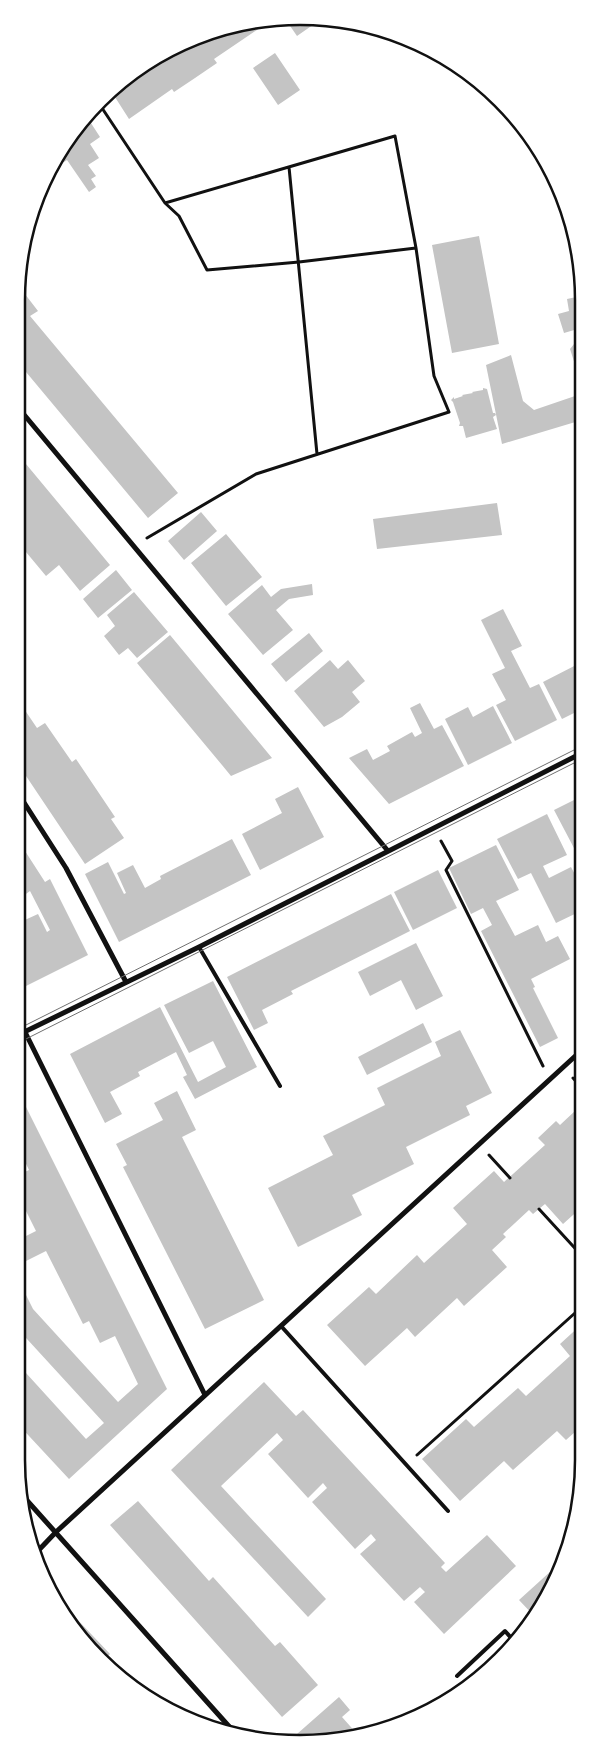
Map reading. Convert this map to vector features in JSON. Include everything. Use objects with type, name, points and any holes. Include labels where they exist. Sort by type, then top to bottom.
[{"type":"street","points":[[25,416],[388,851]]},
{"type":"street","points":[[205,1396],[25,1032],[199,947],[575,756]]},
{"type":"street","points":[[25,804],[66,868],[126,982]]},
{"type":"street","points":[[40,1549],[575,1056]]},
{"type":"street","points":[[28,1501],[229,1726]]},
{"type":"lane","points":[[199,947],[280,1086]]},
{"type":"lane","points":[[281,1326],[448,1511]]},
{"type":"lane","points":[[457,1676],[505,1632],[510,1637]]},
{"type":"path","points":[[102,110],[165,203],[179,216],[207,270],[299,262],[416,248]]},
{"type":"path","points":[[135,548],[152,534],[256,474],[449,412],[434,376],[416,248],[395,136],[165,203]]},
{"type":"path","points":[[289,167],[317,454]]},
{"type":"path","points":[[434,827],[452,861],[446,870],[550,1078]]},
{"type":"path","points":[[480,1143],[490,1157],[510,1178]]},
{"type":"path","points":[[539,1209],[575,1248]]},
{"type":"path","points":[[406,1465],[575,1313]]},
{"type":"building","points":[[290,26],[312,26],[297,36]]},
{"type":"building","points":[[260,28],[214,59],[217,63],[174,92],[172,89],[129,119],[115,97],[147,71],[178,53],[195,46],[229,34]]},
{"type":"building","points":[[275,53],[300,90],[278,105],[253,68]]},
{"type":"building","points":[[90,122],[100,137],[90,144],[99,158],[88,165],[96,176],[91,179],[96,187],[89,192],[67,160],[61,164],[71,147]]},
{"type":"building","points":[[479,236],[499,344],[452,353],[432,245]]},
{"type":"building","points":[[25,294],[38,311],[30,316],[178,493],[148,518],[25,371]]},
{"type":"building","points":[[575,297],[575,330],[564,333],[558,314],[569,311],[567,299]]},
{"type":"building","points":[[575,344],[575,364],[570,349]]},
{"type":"building","points":[[511,355],[523,401],[534,410],[575,396],[575,422],[502,444],[486,365]]},
{"type":"building","points":[[483,388],[487,389],[493,413],[496,415],[493,417],[497,429],[466,438],[463,426],[459,426],[460,423],[451,400],[454,397],[454,399],[483,390]]},
{"type":"building","points":[[25,463],[110,565],[80,591],[59,565],[46,576],[25,551]]},
{"type":"building","points":[[497,503],[502,535],[377,549],[373,519]]},
{"type":"building","points":[[201,512],[217,531],[184,560],[168,541]]},
{"type":"building","points":[[226,534],[262,577],[226,606],[191,563]]},
{"type":"building","points":[[116,570],[132,590],[98,618],[83,599]]},
{"type":"building","points":[[312,584],[313,595],[289,599],[276,610],[293,630],[263,655],[228,614],[262,585],[271,597],[281,589]]},
{"type":"building","points":[[134,592],[168,632],[137,658],[128,648],[119,655],[104,636],[115,626],[107,615]]},
{"type":"building","points":[[503,609],[522,646],[511,651],[530,688],[539,684],[557,720],[515,741],[496,705],[506,700],[492,674],[505,668],[481,620]]},
{"type":"building","points":[[309,633],[323,651],[286,682],[271,664]]},
{"type":"building","points":[[170,635],[272,758],[231,776],[137,663]]},
{"type":"building","points":[[330,660],[338,669],[348,660],[365,681],[352,692],[360,702],[342,717],[324,727],[294,691]]},
{"type":"building","points":[[575,666],[575,712],[562,719],[543,682]]},
{"type":"building","points":[[420,703],[434,729],[442,725],[464,766],[389,804],[349,758],[367,749],[373,760],[390,751],[387,746],[412,732],[415,737],[422,733],[410,708]]},
{"type":"building","points":[[493,706],[512,743],[468,765],[445,719],[468,707],[473,717]]},
{"type":"building","points":[[25,710],[37,728],[45,723],[72,762],[76,759],[115,817],[111,819],[124,838],[85,864],[25,774]]},
{"type":"building","points":[[298,787],[324,837],[260,870],[242,834],[282,813],[275,799]]},
{"type":"building","points":[[575,800],[575,850],[554,810]]},
{"type":"building","points":[[547,814],[567,855],[543,866],[549,878],[571,867],[575,875],[575,914],[556,923],[531,873],[518,879],[497,839]]},
{"type":"building","points":[[232,839],[251,875],[119,942],[85,874],[108,862],[124,894],[126,893],[117,873],[133,865],[145,888],[161,879],[160,876]]},
{"type":"building","points":[[496,845],[519,890],[496,901],[515,936],[538,925],[546,942],[558,936],[570,959],[531,979],[535,987],[533,988],[558,1038],[540,1047],[481,931],[492,925],[483,908],[471,914],[449,868]]},
{"type":"building","points":[[25,851],[45,882],[50,879],[88,955],[25,986],[25,920],[38,914],[47,932],[50,930],[30,891],[25,895]]},
{"type":"building","points":[[438,870],[457,908],[413,930],[394,892]]},
{"type":"building","points":[[391,894],[410,931],[291,991],[293,994],[262,1010],[268,1023],[254,1030],[227,977]]},
{"type":"building","points":[[416,943],[443,996],[416,1010],[401,980],[370,996],[358,972]]},
{"type":"building","points":[[213,981],[257,1067],[195,1099],[183,1077],[187,1075],[176,1052],[138,1072],[140,1076],[110,1092],[122,1114],[105,1123],[70,1054],[160,1007],[198,1082],[226,1067],[213,1041],[189,1053],[164,1005]]},
{"type":"building","points":[[423,1023],[432,1042],[367,1075],[358,1057]]},
{"type":"building","points":[[460,1030],[492,1093],[466,1106],[470,1115],[406,1147],[414,1164],[352,1195],[362,1215],[298,1247],[268,1188],[333,1155],[323,1136],[385,1105],[377,1088],[441,1056],[435,1042]]},
{"type":"building","points":[[177,1091],[196,1130],[182,1137],[264,1300],[205,1329],[123,1167],[127,1165],[116,1144],[163,1120],[154,1103]]},
{"type":"building","points":[[25,1105],[167,1389],[69,1479],[25,1432],[25,1372],[86,1439],[104,1423],[25,1337],[25,1293],[33,1309],[118,1402],[138,1384],[115,1336],[100,1343],[89,1321],[83,1324],[46,1251],[25,1262],[25,1236],[36,1231],[25,1209],[25,1172],[29,1170],[25,1162]]},
{"type":"building","points":[[575,1111],[575,1213],[563,1224],[545,1204],[533,1214],[529,1210],[503,1234],[506,1237],[492,1250],[507,1267],[464,1306],[457,1298],[415,1337],[407,1328],[365,1366],[327,1325],[369,1287],[376,1294],[417,1255],[424,1263],[467,1224],[453,1208],[494,1171],[504,1182],[545,1145],[538,1138],[556,1121],[560,1125]]},
{"type":"building","points":[[575,1330],[575,1432],[566,1440],[557,1431],[513,1470],[504,1461],[460,1501],[422,1459],[466,1419],[474,1427],[518,1388],[526,1396],[570,1356],[560,1344]]},
{"type":"building","points":[[264,1382],[296,1416],[303,1410],[445,1563],[441,1567],[446,1572],[487,1535],[516,1566],[444,1634],[414,1602],[425,1592],[420,1587],[404,1601],[360,1554],[376,1540],[371,1534],[355,1549],[312,1502],[327,1488],[323,1483],[308,1498],[268,1454],[283,1440],[277,1433],[221,1486],[326,1599],[308,1617],[171,1470]]},
{"type":"building","points":[[138,1501],[209,1581],[213,1577],[275,1646],[280,1642],[318,1685],[282,1717],[110,1525]]},
{"type":"building","points":[[551,1571],[547,1582],[530,1612],[519,1600]]},
{"type":"building","points":[[71,1612],[110,1654],[108,1656],[93,1641]]},
{"type":"building","points":[[339,1697],[350,1710],[342,1717],[354,1730],[336,1733],[297,1734]]},
{"type":"tram line","points":[[25,1025],[575,750]]},
{"type":"tram line","points":[[25,1039],[575,763]]}]
